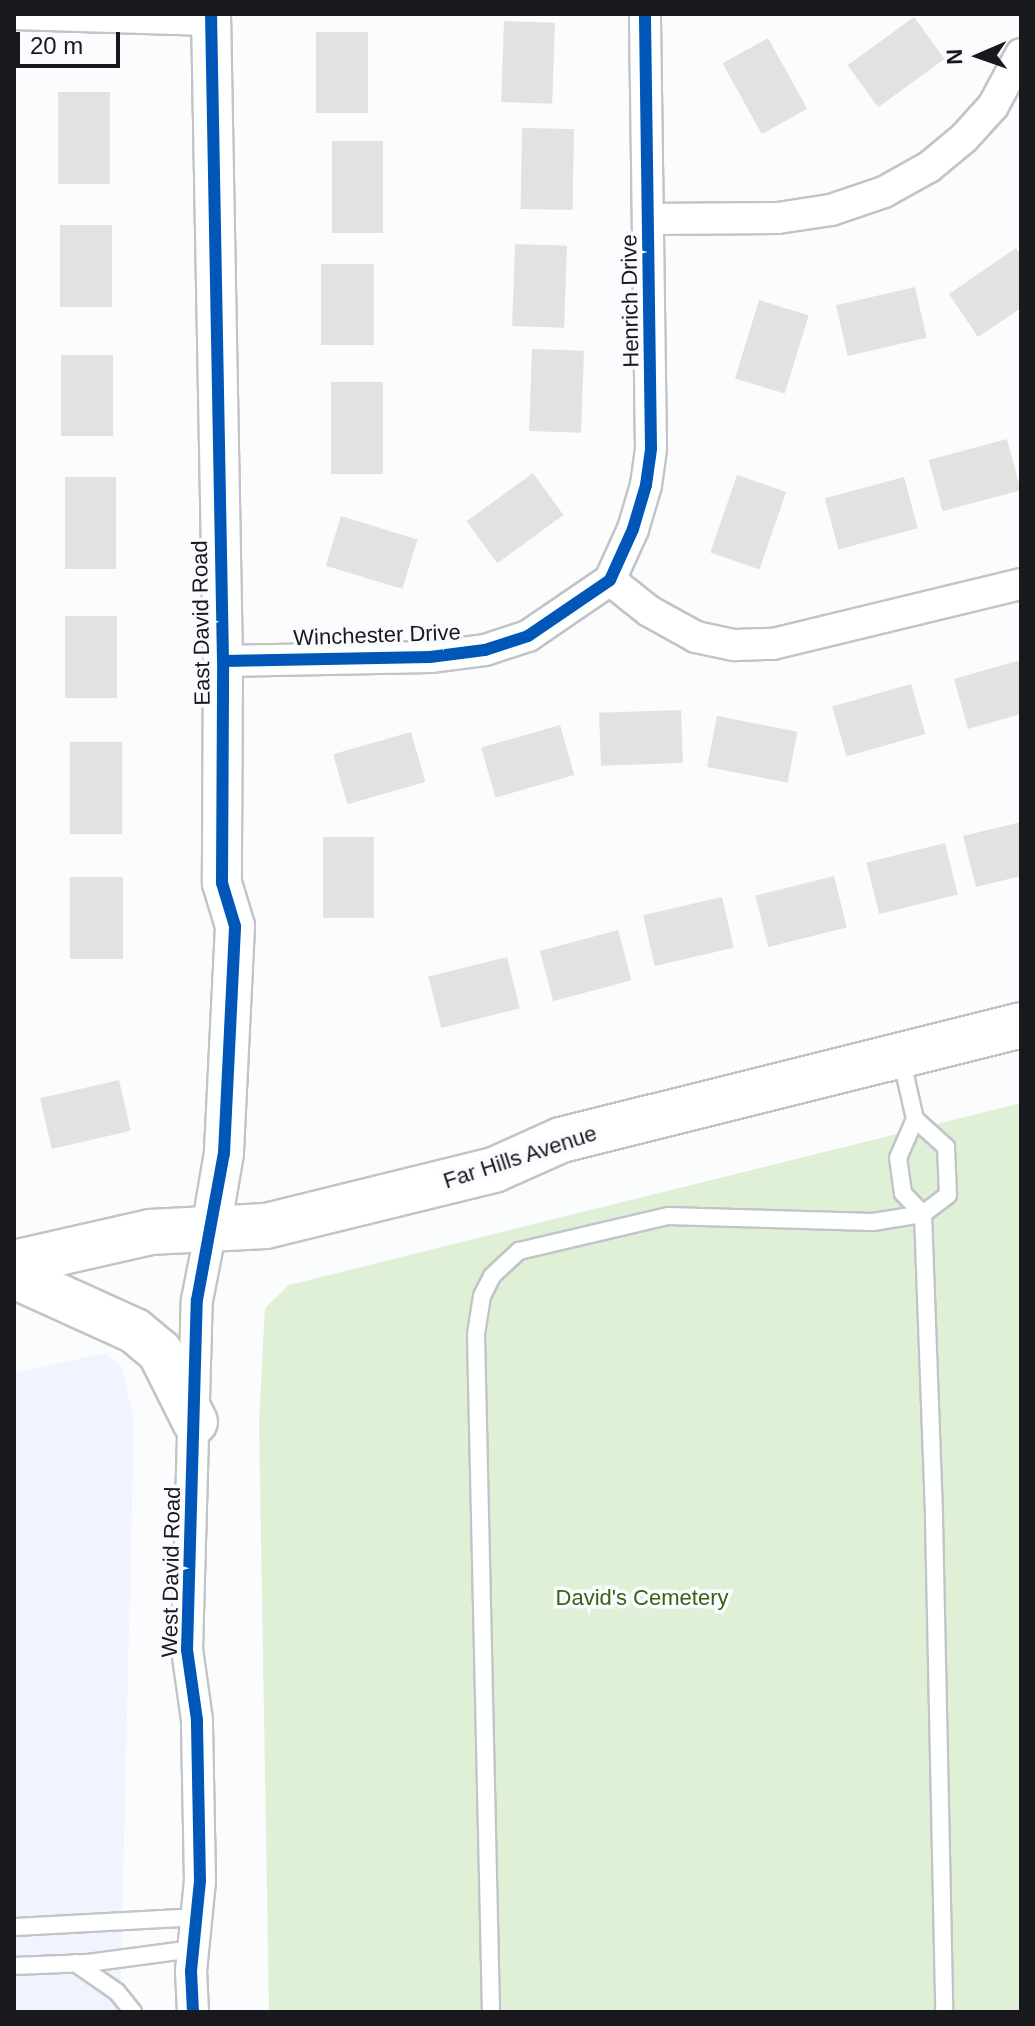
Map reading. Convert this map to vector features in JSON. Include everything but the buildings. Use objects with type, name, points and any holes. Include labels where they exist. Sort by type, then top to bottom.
[{"type":"main road","name":"Far Hills Avenue","points":[[14,1263],[150,1232],[266,1226],[494,1170],[561,1140],[1021,1025]]},
{"type":"main road","points":[[14,1276],[135,1331],[160,1352],[195,1422]]},
{"type":"street","points":[[14,14],[210,17]]},
{"type":"street","name":"Henrich Drive","points":[[610,580],[633,529],[646,485],[651,448],[645,14]]},
{"type":"street","name":"East David Road","points":[[210,17],[223,661],[222,883],[235,926],[224,1153],[211,1229]]},
{"type":"street","points":[[648,219],[778,218],[831,210],[884,192],[929,167],[964,138],[993,106],[1021,54]]},
{"type":"street","points":[[610,580],[649,611],[696,637],[735,645],[773,644],[1021,584]]},
{"type":"street","name":"Winchester Drive","points":[[223,661],[430,657],[485,650],[528,636],[610,580]]},
{"type":"street","name":"West David Road","points":[[193,2012],[193,1949],[200,1881],[197,1720],[187,1650],[197,1300],[211,1229]]},
{"type":"lane","points":[[491,2012],[476,1334],[482,1296],[492,1276],[519,1251],[668,1216],[873,1222],[923,1214],[948,1195],[946,1147],[915,1119],[900,1056]]},
{"type":"lane","points":[[915,1119],[898,1158],[903,1193],[923,1214],[934,1519],[944,2012]]},
{"type":"lane","points":[[14,1927],[196,1917]]},
{"type":"lane","points":[[14,1966],[75,1963],[193,1949]]},
{"type":"lane","points":[[75,1963],[117,1992],[133,2012]]},
{"type":"shaded area","points":[[106,1353],[122,1368],[134,1420],[120,2012],[14,2012],[14,1373]]},
{"type":"green space","name":"David's Cemetery","points":[[1021,1103],[1021,2012],[269,2012],[259,1420],[265,1308],[289,1285]]},
{"type":"cycle path","points":[[193,2012],[191,1971],[200,1881],[197,1720],[187,1650],[197,1300],[224,1153],[235,926],[222,883],[223,661],[211,14]]},
{"type":"cycle path","points":[[223,661],[430,657],[485,650],[528,636],[610,580],[633,529],[646,485],[651,448],[645,14]]}]
